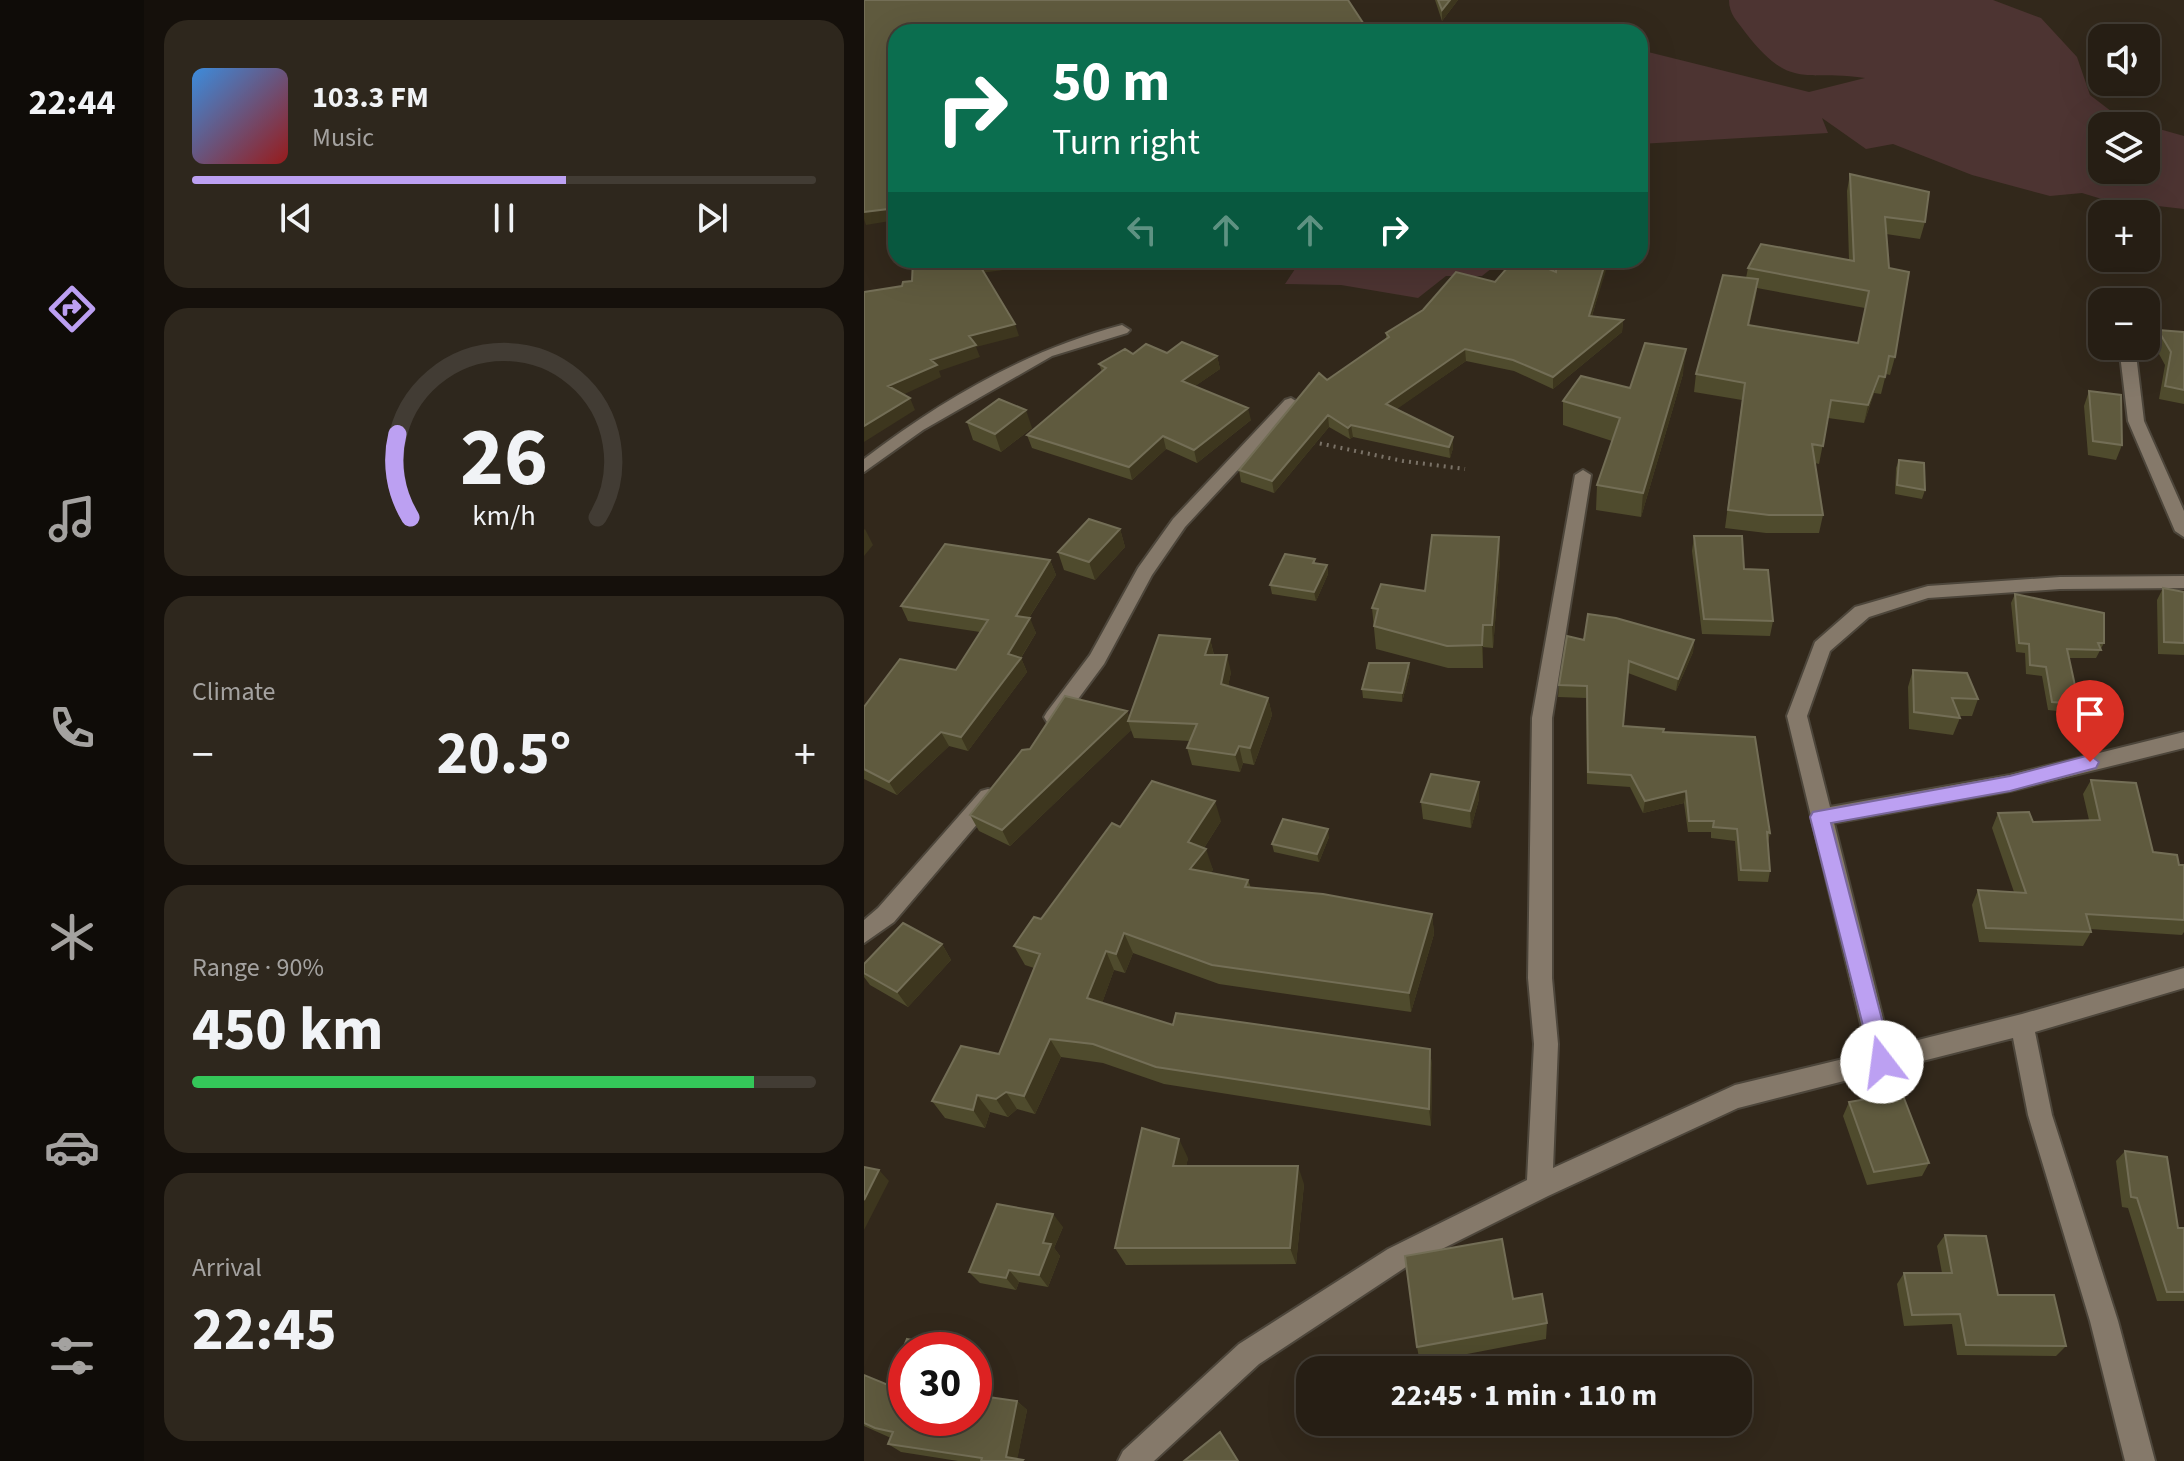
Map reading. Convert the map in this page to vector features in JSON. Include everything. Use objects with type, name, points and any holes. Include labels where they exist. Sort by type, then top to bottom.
[{"type":"street","points":[[864,467],[917,426],[1047,353],[1122,330]]},
{"type":"street","points":[[2129,360],[2136,421],[2184,531]]},
{"type":"street","points":[[1045,729],[1097,659],[1144,572],[1179,523],[1291,403]]},
{"type":"street","points":[[1539,1187],[1546,1044],[1540,978],[1542,718],[1583,475]]},
{"type":"street","points":[[1882,1062],[1797,716],[1822,647],[1862,612],[1928,592],[2060,583],[2184,582]]},
{"type":"street","points":[[1820,817],[2010,783],[2184,740]]},
{"type":"street","points":[[864,933],[886,915],[997,787]]},
{"type":"street","points":[[1133,1461],[1249,1354],[1397,1258],[1539,1187],[1735,1097],[2022,1025],[2184,978]]},
{"type":"street","points":[[2022,1025],[2040,1115],[2104,1321],[2140,1461]]},
{"type":"path","points":[[1266,428],[1302,440],[1403,461],[1465,469]]},
{"type":"shaded area","points":[[1729,0],[1993,0],[2041,18],[2077,57],[2088,96],[2112,112],[2088,112],[2088,184],[2160,184],[2160,129],[2184,136],[2184,209],[2160,206],[2160,200],[2105,200],[2082,193],[2050,196],[1972,175],[1893,144],[1866,149],[1822,118],[1828,133],[1648,144],[1648,52],[1809,92],[1865,78],[1787,71],[1761,51],[1736,21]]},
{"type":"shaded area","points":[[1296,268],[1492,268],[1482,276],[1446,276],[1418,298],[1341,285],[1285,284]]},
{"type":"building","points":[[864,0],[1348,0],[1364,24],[888,24],[888,209],[864,212]]},
{"type":"building","points":[[1438,0],[1450,0],[1442,10]]},
{"type":"building","points":[[1850,174],[1929,192],[1925,222],[1885,217],[1889,268],[1909,272],[1895,357],[1889,356],[1885,377],[1879,376],[1868,405],[1831,400],[1823,446],[1812,444],[1823,515],[1769,515],[1728,510],[1745,383],[1696,374],[1723,275],[1758,279],[1748,325],[1858,343],[1869,291],[1748,268],[1761,244],[1854,261]]},
{"type":"building","points":[[913,268],[981,268],[1015,324],[969,336],[976,345],[931,360],[937,365],[888,386],[910,398],[864,426],[864,292],[902,286],[903,282],[912,281]]},
{"type":"building","points":[[1507,268],[1547,268],[1556,272],[1556,268],[1604,268],[1589,316],[1623,320],[1553,377],[1513,360],[1465,349],[1386,404],[1453,437],[1449,447],[1351,425],[1348,428],[1328,415],[1272,481],[1239,470],[1319,373],[1327,380],[1389,337],[1386,333],[1423,310],[1456,272],[1495,282]]},
{"type":"building","points":[[2160,330],[2184,332],[2184,390],[2165,386],[2171,352]]},
{"type":"building","points":[[1182,342],[1217,356],[1182,381],[1248,408],[1194,450],[1163,436],[1129,467],[1027,435],[1106,368],[1099,364],[1125,349],[1133,354],[1146,344],[1167,353]]},
{"type":"building","points":[[1645,343],[1686,349],[1643,493],[1597,485],[1620,418],[1563,401],[1581,376],[1630,388]]},
{"type":"building","points":[[2089,391],[2121,395],[2122,445],[2093,441]]},
{"type":"building","points":[[999,399],[1026,410],[995,434],[967,422]]},
{"type":"building","points":[[1899,460],[1924,463],[1925,490],[1897,485]]},
{"type":"building","points":[[1089,519],[1120,529],[1089,562],[1058,552]]},
{"type":"building","points":[[1432,535],[1499,537],[1492,625],[1483,625],[1482,645],[1447,646],[1374,626],[1378,609],[1372,608],[1381,584],[1425,591]]},
{"type":"building","points":[[1694,536],[1742,536],[1744,569],[1768,570],[1773,621],[1704,619]]},
{"type":"building","points":[[945,544],[1050,560],[1016,616],[1030,618],[1008,654],[1021,658],[961,737],[941,732],[889,782],[864,769],[864,707],[900,659],[956,670],[988,620],[901,606]]},
{"type":"building","points":[[1285,554],[1315,559],[1313,563],[1327,565],[1314,592],[1270,585]]},
{"type":"building","points":[[2163,588],[2184,592],[2184,643],[2164,642]]},
{"type":"building","points":[[2015,594],[2104,613],[2104,643],[2098,643],[2101,650],[2067,649],[2079,704],[2052,702],[2046,667],[2030,665],[2029,644],[2019,643]]},
{"type":"building","points":[[1588,614],[1616,618],[1694,640],[1678,679],[1629,661],[1623,726],[1664,729],[1663,732],[1755,737],[1770,833],[1767,832],[1770,871],[1741,870],[1737,829],[1713,827],[1714,821],[1689,821],[1686,791],[1645,801],[1631,775],[1588,772],[1587,686],[1559,685],[1567,636],[1584,640]]},
{"type":"building","points":[[1159,635],[1210,639],[1205,655],[1227,655],[1221,684],[1268,698],[1250,748],[1239,746],[1235,755],[1187,748],[1197,724],[1128,721]]},
{"type":"building","points":[[1369,663],[1409,663],[1402,693],[1362,689]]},
{"type":"building","points":[[1913,670],[1967,673],[1978,699],[1952,698],[1960,718],[1914,712]]},
{"type":"building","points":[[1065,696],[1127,711],[1002,830],[970,815],[1022,750],[1030,749]]},
{"type":"building","points":[[1431,774],[1479,782],[1470,811],[1421,802]]},
{"type":"building","points":[[2091,780],[2136,783],[2153,852],[2177,855],[2179,865],[2184,865],[2184,920],[2086,914],[2091,932],[1986,928],[1978,890],[2026,893],[1998,813],[2029,812],[2033,822],[2100,820]]},
{"type":"building","points":[[1152,781],[1215,801],[1188,842],[1206,849],[1190,869],[1248,880],[1245,887],[1323,894],[1432,914],[1409,993],[1212,965],[1124,933],[1116,954],[1106,951],[1087,998],[1173,1025],[1176,1013],[1430,1049],[1429,1109],[1156,1067],[1093,1044],[1050,1039],[1024,1096],[1006,1092],[996,1099],[977,1095],[973,1110],[932,1101],[961,1046],[999,1054],[1040,954],[1014,946],[1034,917],[1041,919],[1112,823],[1120,827]]},
{"type":"building","points":[[1283,819],[1328,829],[1317,854],[1272,844]]},
{"type":"building","points":[[903,923],[942,944],[897,992],[864,973],[864,964]]},
{"type":"building","points":[[1902,1093],[1929,1163],[1874,1172],[1849,1102]]},
{"type":"building","points":[[1142,1128],[1179,1139],[1173,1166],[1298,1166],[1290,1248],[1115,1248]]},
{"type":"building","points":[[2125,1151],[2167,1157],[2178,1228],[2184,1228],[2184,1292],[2167,1292],[2137,1198],[2131,1197]]},
{"type":"building","points":[[864,1167],[879,1170],[864,1200]]},
{"type":"building","points":[[997,1204],[1053,1214],[1043,1243],[1051,1244],[1039,1275],[1009,1270],[1006,1278],[969,1272]]},
{"type":"building","points":[[1945,1235],[1986,1236],[1998,1295],[2054,1295],[2066,1346],[1966,1345],[1960,1314],[1912,1315],[1904,1273],[1952,1273]]},
{"type":"building","points":[[1502,1239],[1513,1299],[1542,1294],[1547,1323],[1417,1347],[1405,1256]]},
{"type":"building","points":[[864,1375],[888,1385],[888,1431],[864,1423]]},
{"type":"building","points":[[992,1398],[1017,1401],[1006,1457],[1022,1461],[981,1461],[982,1458],[888,1444],[891,1436],[992,1436]]},
{"type":"building","points":[[1220,1432],[1238,1461],[1184,1461]]},
{"type":"route","points":[[1882,1062],[1820,817],[2010,783],[2090,762]]}]
